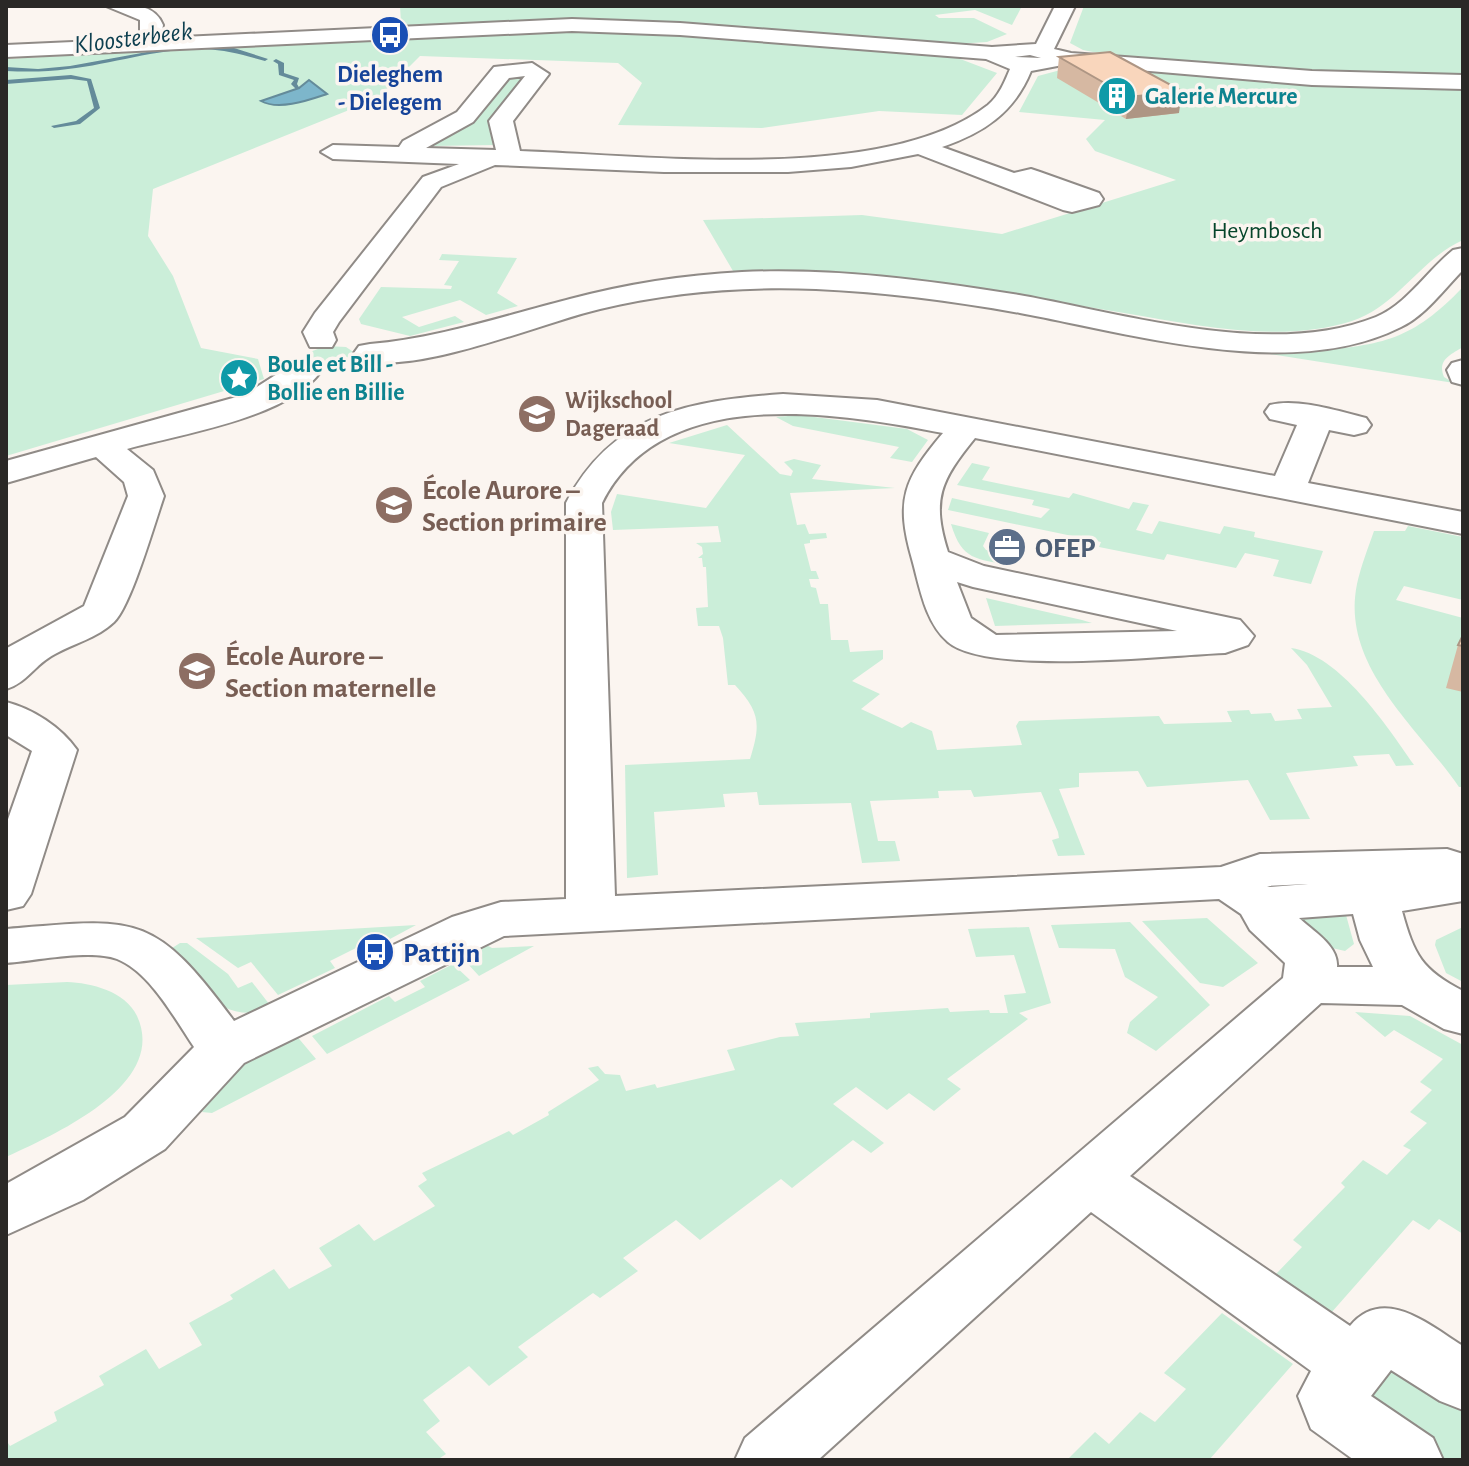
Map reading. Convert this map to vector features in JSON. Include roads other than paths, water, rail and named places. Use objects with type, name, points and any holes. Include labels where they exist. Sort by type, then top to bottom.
[{"type":"street","points":[[116,6],[145,15],[153,21],[155,27],[149,43]]},
{"type":"street","points":[[1038,55],[1043,6]]},
{"type":"street","points":[[333,152],[775,165],[846,159],[918,146],[969,128],[997,110],[1038,55],[1065,6]]},
{"type":"street","points":[[6,51],[149,43],[388,21],[617,26],[992,53],[996,57],[1038,55],[1312,78],[1463,82]]},
{"type":"street","points":[[406,155],[418,142],[465,117],[502,72],[532,69],[538,74],[501,121],[509,145],[507,158]]},
{"type":"street","points":[[918,146],[1014,181]]},
{"type":"street","points":[[406,155],[427,167],[432,182]]},
{"type":"street","points":[[321,340],[318,332],[326,319],[432,182],[507,158]]},
{"type":"street","points":[[326,371],[291,366],[288,356],[300,347],[321,340],[355,341],[370,353],[430,349],[578,306],[645,291],[776,280],[909,287],[1238,340],[1327,338],[1367,330],[1402,316],[1463,256]]},
{"type":"street","points":[[6,472],[268,397],[326,371],[363,363],[370,353]]},
{"type":"street","points":[[591,913],[584,503],[603,468],[626,448],[660,429],[706,414],[758,406],[841,405],[967,426],[1463,523]]},
{"type":"street","points":[[1282,412],[1354,425]]},
{"type":"street","points":[[1287,489],[1317,418]]},
{"type":"street","points":[[931,559],[973,575],[1226,629],[1234,636],[1228,640],[1010,649],[985,646],[964,637],[952,625],[918,522],[917,502],[935,466],[967,426]]},
{"type":"street","points":[[6,676],[22,657],[40,645],[83,626],[102,612],[146,496],[140,478],[104,446]]},
{"type":"street","points":[[6,715],[24,730],[47,739],[55,750],[6,894]]},
{"type":"street","points":[[769,1460],[1308,985],[1312,958],[1268,918],[1248,894],[1249,871],[1463,866]]},
{"type":"street","points":[[1319,868],[1356,880],[1374,898],[1384,937],[1415,989]]},
{"type":"street","points":[[6,1211],[112,1154],[157,1122],[225,1049],[485,923],[517,916],[591,913],[1248,894],[1374,898],[1427,893],[1463,885]]},
{"type":"street","points":[[6,946],[110,941],[129,944],[160,965],[225,1049]]},
{"type":"street","points":[[1308,985],[1379,984],[1415,989],[1463,1015]]},
{"type":"street","points":[[1089,1179],[1356,1366]]},
{"type":"street","points":[[1409,1460],[1331,1402],[1331,1396],[1381,1335],[1391,1334],[1463,1381]]},
{"type":"water","points":[[309,80],[327,94],[285,105],[261,101],[299,88]]},
{"type":"waterway","name":"Kloosterbeek","points":[[6,69],[38,71],[70,68],[202,47],[234,50],[265,59]]},
{"type":"waterway","name":"Kloosterbeek","points":[[276,61],[281,63],[281,74],[297,79],[294,84],[298,88]]},
{"type":"waterway","name":"Kloosterbeek","points":[[6,82],[71,77],[89,80],[97,108],[78,123],[54,126]]},
{"type":"place","name":"Dieleghem - Dielegem","points":[[390,35]]},
{"type":"place","name":"Galerie Mercure","points":[[1117,96]]},
{"type":"place","name":"Boule et Bill - Bollie en Billie","points":[[239,378]]},
{"type":"place","name":"Wijkschool Dageraad","points":[[537,414]]},
{"type":"place","name":"École Aurore – Section primaire","points":[[394,505]]},
{"type":"place","name":"OFEP","points":[[1007,547]]},
{"type":"place","name":"École Aurore – Section maternelle","points":[[197,671]]},
{"type":"place","name":"Pattijn","points":[[375,952]]},
{"type":"park label","name":"Heymbosch","points":[[1267,230]]}]
